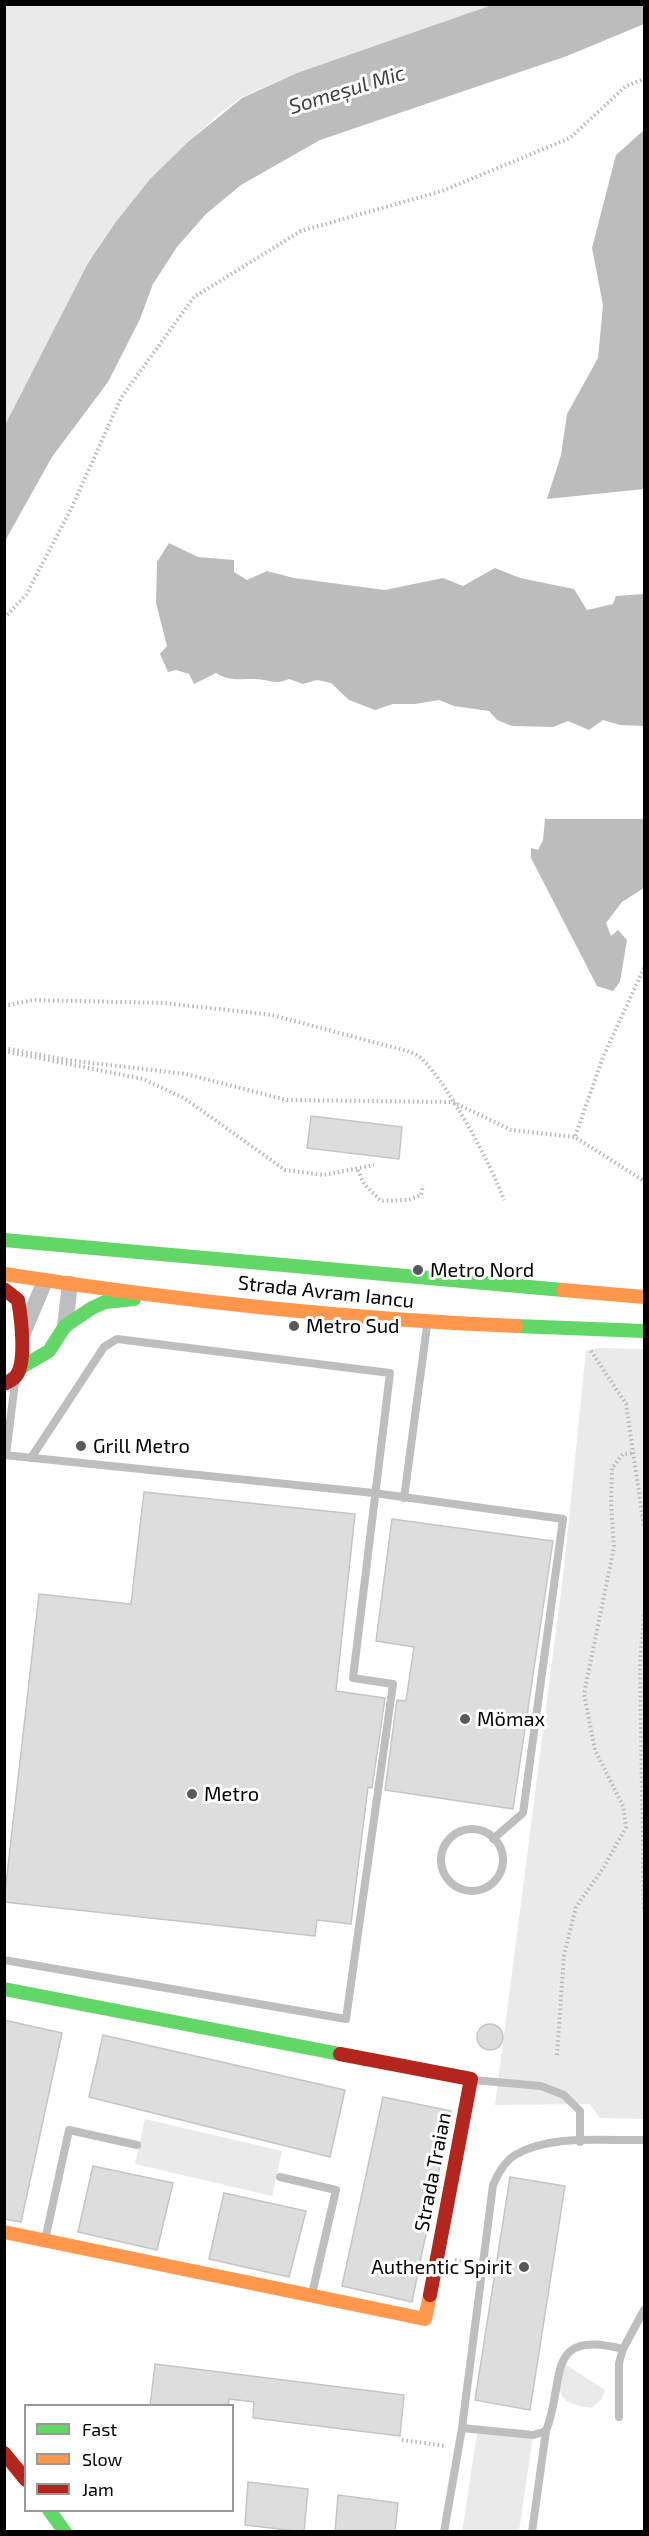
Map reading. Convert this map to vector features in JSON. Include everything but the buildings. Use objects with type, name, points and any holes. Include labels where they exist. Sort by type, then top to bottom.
[{"type":"street","name":"Strada Avram Iancu","points":[[4,1240],[645,1297]]},
{"type":"street","name":"Strada Avram Iancu","points":[[4,1274],[164,1295],[428,1322],[645,1331]]},
{"type":"street","points":[[21,1339],[45,1281]]},
{"type":"street","points":[[13,1377],[49,1351],[65,1326],[70,1284]]},
{"type":"street","points":[[4,1289],[18,1300],[22,1320],[21,1339],[13,1377]]},
{"type":"street","points":[[65,1326],[105,1302],[164,1295]]},
{"type":"street","points":[[4,1989],[471,2079]]},
{"type":"street","name":"Strada Traian","points":[[4,2232],[425,2319],[471,2079]]},
{"type":"street","points":[[4,2453],[24,2478]]},
{"type":"street","points":[[50,2512],[65,2532]]},
{"type":"lane","points":[[405,1498],[428,1322]]},
{"type":"lane","points":[[4,1960],[346,2019],[393,1684],[353,1678],[390,1373],[117,1339],[104,1347],[31,1458]]},
{"type":"lane","points":[[13,1377],[5,1455],[374,1493],[563,1519],[523,1813],[494,1839]]},
{"type":"lane","points":[[4,1389],[13,1377]]},
{"type":"lane","points":[[476,1830],[494,1839],[502,1858],[497,1878],[481,1890],[470,1891],[451,1884],[444,1875],[441,1856],[449,1839],[457,1833],[476,1830]]},
{"type":"lane","points":[[471,2079],[541,2086],[564,2095],[580,2111],[580,2142]]},
{"type":"lane","points":[[45,2241],[69,2130],[137,2145]]},
{"type":"lane","points":[[444,2532],[462,2428],[493,2185],[502,2168],[515,2156],[549,2143],[645,2140]]},
{"type":"lane","points":[[280,2177],[336,2190],[312,2295]]},
{"type":"lane","points":[[620,2417],[619,2363],[623,2349],[645,2310]]},
{"type":"lane","points":[[532,2532],[546,2432],[552,2417],[561,2361],[573,2348],[590,2344],[623,2349]]},
{"type":"lane","points":[[462,2428],[533,2435],[546,2432]]},
{"type":"path","points":[[4,618],[26,595],[72,507],[121,398],[194,297],[300,231],[442,191],[570,138],[626,86],[645,79]]},
{"type":"path","points":[[575,1137],[603,1057],[645,968]]},
{"type":"path","points":[[4,1006],[33,1000],[164,1003],[272,1015],[407,1051],[422,1058],[453,1102],[497,1182],[504,1200]]},
{"type":"path","points":[[4,1050],[66,1060],[186,1074],[287,1100],[453,1102],[511,1130],[575,1137],[645,1181]]},
{"type":"path","points":[[4,1050],[143,1079],[184,1098],[285,1170],[324,1175],[374,1165]]},
{"type":"path","points":[[358,1170],[364,1184],[381,1201],[408,1200],[421,1195],[423,1185]]},
{"type":"path","points":[[590,1350],[626,1404],[645,1527]]},
{"type":"path","points":[[557,2055],[564,1955],[576,1907],[604,1867],[626,1827],[623,1806],[595,1750],[584,1694],[614,1546],[611,1504],[612,1468],[623,1454],[634,1453]]},
{"type":"path","points":[[645,1615],[640,1665],[645,1909]]},
{"type":"path","points":[[437,2256],[482,2266]]},
{"type":"path","points":[[402,2440],[459,2447]]},
{"type":"shaded area","points":[[5,5],[495,5],[297,73],[242,97],[219,114],[150,179],[115,223],[88,263],[5,425]]},
{"type":"shaded area","points":[[644,1349],[644,2119],[600,2118],[590,2104],[495,2105],[564,1568],[586,1350]]},
{"type":"shaded area","points":[[145,2119],[282,2151],[272,2196],[135,2164]]},
{"type":"shaded area","points":[[563,2363],[605,2390],[601,2400],[591,2408],[571,2403],[565,2399],[560,2389]]},
{"type":"shaded area","points":[[478,2428],[533,2435],[519,2531],[462,2532]]},
{"type":"water","name":"Someșul Mic","points":[[495,4],[644,5],[644,24],[567,56],[320,140],[241,185],[206,214],[177,247],[153,284],[140,319],[108,382],[52,457],[5,541],[5,425],[88,263],[115,223],[150,179],[188,142],[242,98],[297,73]]},
{"type":"water","points":[[644,130],[644,489],[547,499],[561,455],[567,414],[598,358],[603,305],[592,248],[616,155]]},
{"type":"water","points":[[169,543],[198,557],[234,560],[234,572],[247,580],[267,571],[294,578],[385,590],[443,578],[463,586],[495,568],[520,578],[574,589],[587,610],[613,604],[616,596],[644,594],[644,726],[620,725],[603,720],[589,730],[568,721],[553,727],[512,726],[497,720],[489,711],[454,706],[439,700],[415,704],[393,704],[375,710],[349,700],[331,683],[317,680],[303,684],[289,679],[275,682],[233,679],[216,673],[194,684],[189,674],[176,670],[168,672],[160,654],[167,646],[156,603],[157,562]]},
{"type":"water","points":[[545,819],[644,819],[644,888],[622,902],[606,923],[611,936],[618,930],[627,940],[620,982],[613,991],[597,986],[531,858],[531,848],[538,850],[543,840]]},
{"type":"traffic: fast","points":[[4,1240],[563,1290]]},
{"type":"traffic: fast","points":[[20,1368],[49,1351],[65,1326],[92,1308],[105,1302],[134,1299]]},
{"type":"traffic: fast","points":[[516,1326],[644,1331]]},
{"type":"traffic: fast","points":[[4,1989],[340,2054]]},
{"type":"traffic: fast","points":[[50,2512],[65,2532]]},
{"type":"traffic: slow","points":[[4,1274],[259,1307],[388,1319],[516,1326]]},
{"type":"traffic: slow","points":[[563,1290],[644,1297]]},
{"type":"traffic: slow","points":[[4,2232],[425,2319],[430,2295]]},
{"type":"traffic: jam","points":[[4,1289],[18,1300],[22,1328],[19,1369],[16,1376],[4,1384]]},
{"type":"traffic: jam","points":[[340,2054],[471,2079],[430,2295]]},
{"type":"traffic: jam","points":[[4,2453],[24,2478]]},
{"type":"place","name":"Metro Nord","points":[[418,1270]]},
{"type":"place","name":"Metro Sud","points":[[294,1326]]},
{"type":"place","name":"Grill Metro","points":[[81,1446]]},
{"type":"place","name":"Mömax","points":[[465,1719]]},
{"type":"place","name":"Metro","points":[[192,1794]]},
{"type":"place","name":"Authentic Spirit","points":[[524,2267]]}]
